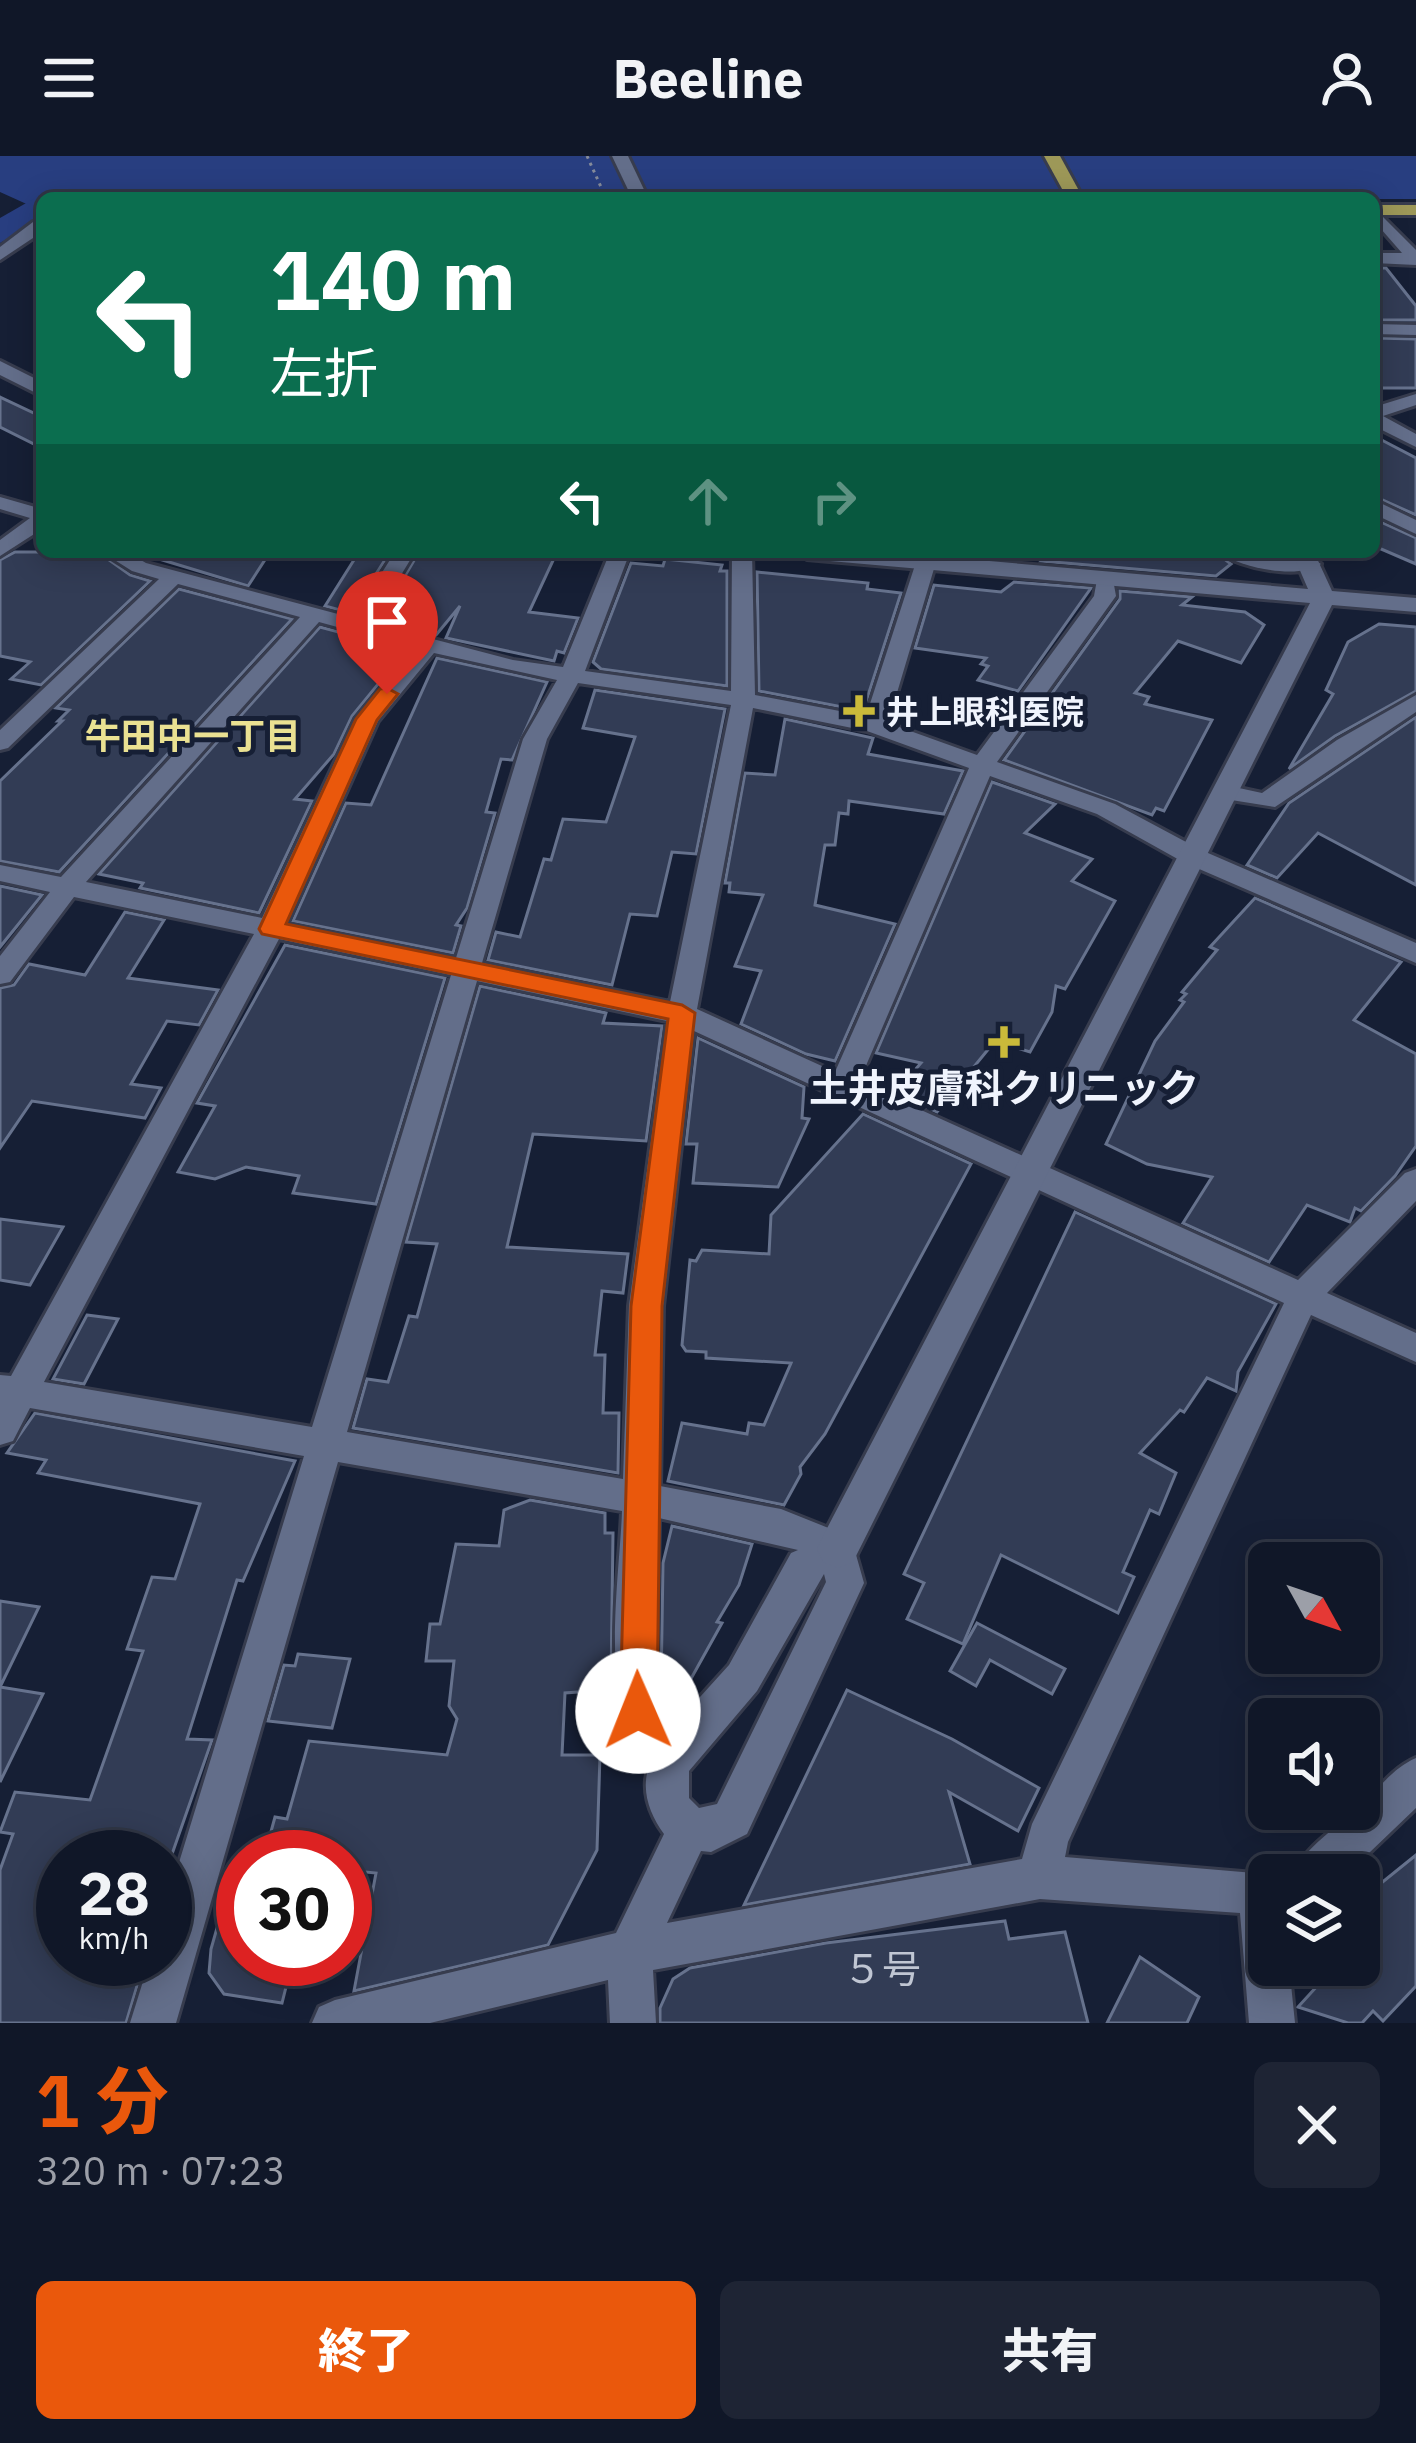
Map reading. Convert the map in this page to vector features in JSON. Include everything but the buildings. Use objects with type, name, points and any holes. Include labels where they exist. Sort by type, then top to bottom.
[{"type":"main road","points":[[1052,156],[1072,192]]},
{"type":"main road","points":[[1380,211],[1416,210]]},
{"type":"street","points":[[620,156],[637,192]]},
{"type":"street","points":[[1380,218],[1415,259]]},
{"type":"street","points":[[0,256],[28,223]]},
{"type":"street","points":[[1380,258],[1415,259]]},
{"type":"street","points":[[1380,329],[1416,330]]},
{"type":"street","points":[[0,367],[36,387]]},
{"type":"street","points":[[1380,414],[1416,399]]},
{"type":"street","points":[[1380,420],[1416,441]]},
{"type":"street","points":[[0,503],[36,515]]},
{"type":"street","points":[[1380,509],[1416,528]]},
{"type":"street","points":[[0,550],[36,522]]},
{"type":"street","points":[[124,558],[174,576],[512,667],[820,711],[875,726],[1106,809],[1192,856],[1416,953]]},
{"type":"street","points":[[359,626],[401,558]]},
{"type":"street","points":[[153,2023],[535,739],[571,676],[618,558]]},
{"type":"street","points":[[674,1757],[651,1739],[636,1693],[646,1306],[682,1013],[743,701],[742,558]]},
{"type":"street","points":[[878,558],[1416,605]]},
{"type":"street","points":[[1248,558],[1260,562],[1307,558],[1324,598]]},
{"type":"street","points":[[875,726],[926,562]]},
{"type":"street","points":[[0,742],[174,576]]},
{"type":"street","points":[[843,1083],[982,765],[1105,596],[1105,578]]},
{"type":"street","points":[[838,1549],[844,1583],[751,1786],[733,1819],[711,1831],[690,1828],[675,1816],[668,1798],[665,1779],[674,1757],[743,1678],[805,1565],[838,1549],[1324,598]]},
{"type":"street","points":[[0,975],[68,887],[313,615]]},
{"type":"street","points":[[0,1430],[10,1390],[271,929],[367,719],[429,644]]},
{"type":"street","points":[[1225,792],[1266,802],[1416,703]]},
{"type":"street","points":[[0,873],[682,1013],[1416,1348]]},
{"type":"street","points":[[1040,1877],[1047,1839],[1304,1295],[1416,1181]]},
{"type":"street","points":[[10,1390],[640,1498],[781,1526],[838,1549]]},
{"type":"street","points":[[1337,1854],[1416,1780]]},
{"type":"street","points":[[633,2023],[631,1952],[690,1828]]},
{"type":"street","points":[[335,2023],[631,1952],[1040,1877],[1248,1893]]},
{"type":"street","points":[[1269,1986],[1271,2023]]},
{"type":"path","points":[[587,156],[603,192]]},
{"type":"water","points":[[0,156],[1416,156],[1416,199],[1380,199],[1380,192],[36,192],[36,208],[0,192]]},
{"type":"waterway","points":[[0,233],[36,208]]},
{"type":"place","name":"井上眼科医院","points":[[859,711]]},
{"type":"place","name":"土井皮膚科クリニック","points":[[1004,1042]]},
{"type":"district","name":"牛田中一丁目","points":[[193,735]]},
{"type":"route","points":[[387,694],[367,719],[271,929],[682,1013],[646,1306],[638,1711]]}]
